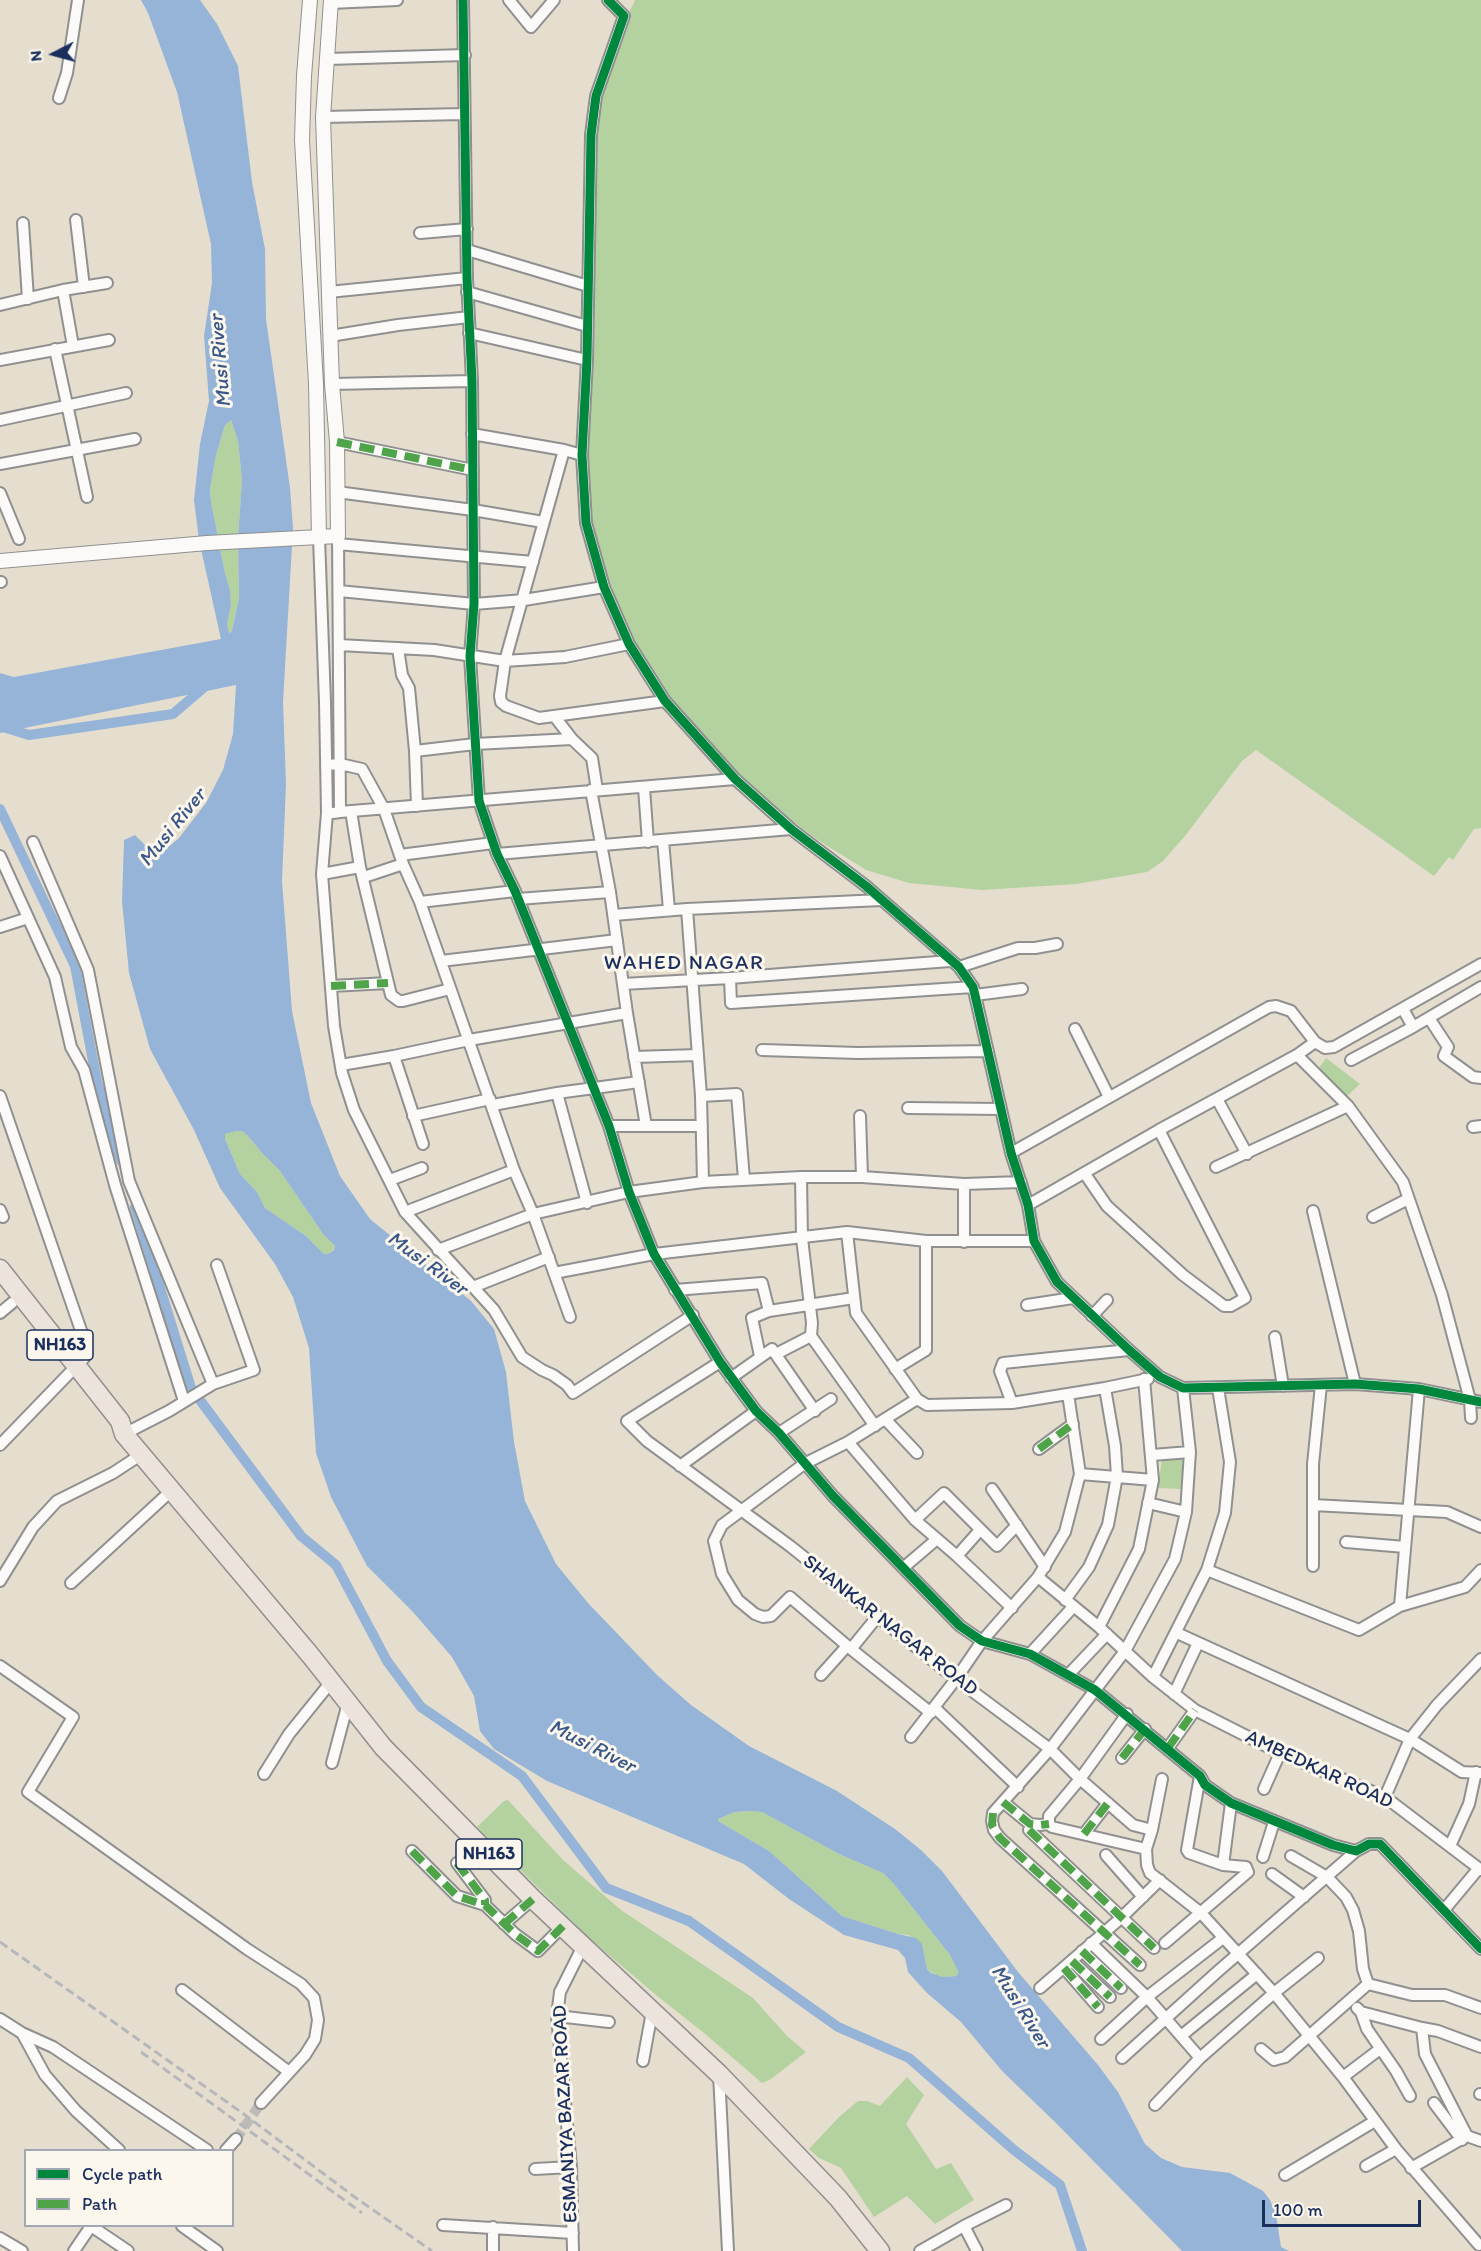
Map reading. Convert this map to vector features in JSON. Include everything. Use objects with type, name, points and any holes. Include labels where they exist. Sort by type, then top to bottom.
[{"type":"highway","name":"NH163","points":[[0,1269],[111,1428],[124,1434],[142,1454],[383,1747],[533,1899],[719,2074],[838,2199],[880,2251]]},
{"type":"highway","name":"NH163","points":[[0,1288],[6,1308],[72,1371]]},
{"type":"street","points":[[59,98],[67,74],[78,0]]},
{"type":"street","points":[[310,0],[302,140],[316,384],[326,765],[327,813],[321,874],[341,1065],[354,1110],[405,1212],[494,1310],[522,1356],[567,1385],[573,1393],[693,1315]]},
{"type":"street","points":[[397,0],[331,1],[323,117],[332,384],[337,442],[340,764],[346,812],[391,995],[399,1001],[450,989]]},
{"type":"street","points":[[463,0],[467,292],[472,381],[473,470],[474,604],[470,656],[479,801],[498,854],[517,895],[609,1126],[629,1192],[654,1254],[720,1362],[756,1411],[960,1626],[982,1641],[1030,1654],[1095,1689],[1168,1748],[1200,1776],[1205,1785],[1231,1803],[1274,1822],[1356,1851]]},
{"type":"street","points":[[509,0],[531,27],[554,0]]},
{"type":"street","points":[[608,0],[624,16],[596,96],[591,135],[587,360],[582,455],[586,523],[604,587],[629,644],[665,701],[735,779],[791,829],[866,886],[955,964],[974,991],[1011,1153],[1028,1205],[1034,1241],[1057,1282],[1160,1377],[1183,1388],[1355,1384],[1419,1389],[1475,1401]]},
{"type":"street","points":[[327,59],[465,55]]},
{"type":"street","points":[[323,117],[464,114]]},
{"type":"street","points":[[76,220],[84,287]]},
{"type":"street","points":[[23,223],[28,299]]},
{"type":"street","points":[[420,233],[467,229]]},
{"type":"street","points":[[467,250],[588,286]]},
{"type":"street","points":[[329,292],[467,278]]},
{"type":"street","points":[[0,305],[63,290],[107,283]]},
{"type":"street","points":[[63,290],[73,346]]},
{"type":"street","points":[[467,292],[587,326]]},
{"type":"street","points":[[330,336],[469,317]]},
{"type":"street","points":[[470,333],[587,360]]},
{"type":"street","points":[[0,360],[109,340]]},
{"type":"street","points":[[55,349],[65,406],[87,497]]},
{"type":"street","points":[[332,384],[472,381]]},
{"type":"street","points":[[0,420],[126,393]]},
{"type":"street","points":[[472,434],[582,455]]},
{"type":"street","points":[[0,464],[135,439]]},
{"type":"street","points":[[337,442],[473,470]]},
{"type":"street","points":[[564,450],[506,661],[501,702],[539,718],[665,701]]},
{"type":"street","points":[[338,492],[543,522]]},
{"type":"street","points":[[0,493],[19,539]]},
{"type":"street","points":[[0,561],[207,543],[319,538],[533,562]]},
{"type":"street","points":[[339,591],[474,604],[524,600],[604,587]]},
{"type":"street","points":[[339,645],[434,650],[506,661],[565,657],[629,644]]},
{"type":"street","points":[[398,648],[402,675],[408,688],[415,751],[417,806]]},
{"type":"street","points":[[555,717],[591,758],[600,847],[614,915],[627,1013],[646,1126]]},
{"type":"street","points":[[415,751],[476,744],[572,739]]},
{"type":"street","points":[[326,765],[340,764],[362,770],[384,809],[401,859],[420,902],[514,1170],[533,1214],[570,1317]]},
{"type":"street","points":[[327,813],[735,779]]},
{"type":"street","points":[[644,788],[648,842]]},
{"type":"street","points":[[498,854],[791,829]]},
{"type":"street","points":[[663,840],[669,910]]},
{"type":"street","points":[[33,842],[88,970],[129,1181],[213,1384]]},
{"type":"street","points":[[321,874],[362,872],[401,859],[494,843]]},
{"type":"street","points":[[0,856],[55,977],[71,1047],[84,1070],[115,1185],[184,1401]]},
{"type":"street","points":[[420,902],[517,895],[610,892]]},
{"type":"street","points":[[614,915],[669,910],[881,900]]},
{"type":"street","points":[[687,909],[701,1096],[703,1182]]},
{"type":"street","points":[[0,927],[28,918]]},
{"type":"street","points":[[441,961],[617,940]]},
{"type":"street","points":[[623,984],[955,964],[1018,948],[1058,944]]},
{"type":"street","points":[[1011,1153],[1269,1007],[1276,1006],[1291,1011],[1315,1042],[1325,1048],[1334,1047],[1481,964]]},
{"type":"street","points":[[730,978],[731,1003],[1023,989]]},
{"type":"street","points":[[331,986],[388,983]]},
{"type":"street","points":[[1351,1060],[1481,987]]},
{"type":"street","points":[[1403,1009],[1413,1027]]},
{"type":"street","points":[[341,1065],[627,1013]]},
{"type":"street","points":[[1429,1018],[1448,1047],[1444,1056],[1473,1077],[1481,1078]]},
{"type":"street","points":[[1075,1029],[1109,1097]]},
{"type":"street","points":[[1028,1205],[1315,1042]]},
{"type":"street","points":[[762,1050],[858,1053],[988,1051]]},
{"type":"street","points":[[1297,1054],[1348,1106],[1402,1182],[1442,1295],[1475,1401],[1474,1416]]},
{"type":"street","points":[[634,1057],[698,1055]]},
{"type":"street","points":[[394,1056],[423,1144]]},
{"type":"street","points":[[413,1116],[492,1102],[639,1082]]},
{"type":"street","points":[[557,1093],[586,1203]]},
{"type":"street","points":[[701,1096],[737,1094],[744,1179]]},
{"type":"street","points":[[0,1096],[85,1342],[84,1358],[0,1445]]},
{"type":"street","points":[[1217,1099],[1247,1154]]},
{"type":"street","points":[[1216,1167],[1348,1106]]},
{"type":"street","points":[[908,1108],[1000,1108]]},
{"type":"street","points":[[860,1116],[862,1177]]},
{"type":"street","points":[[609,1126],[702,1126]]},
{"type":"street","points":[[1085,1174],[1107,1206],[1183,1275],[1224,1306],[1231,1306],[1245,1298],[1159,1130]]},
{"type":"street","points":[[390,1180],[422,1168]]},
{"type":"street","points":[[405,1212],[514,1170]]},
{"type":"street","points":[[801,1177],[802,1238],[812,1323],[811,1336],[874,1426]]},
{"type":"street","points":[[438,1250],[533,1214],[629,1192],[703,1182],[801,1177],[862,1177],[964,1184],[1021,1182]]},
{"type":"street","points":[[115,1185],[129,1181]]},
{"type":"street","points":[[964,1184],[964,1242]]},
{"type":"street","points":[[1373,1217],[1408,1199]]},
{"type":"street","points":[[1313,1211],[1355,1384]]},
{"type":"street","points":[[555,1273],[654,1254],[848,1232],[926,1241],[1034,1241]]},
{"type":"street","points":[[848,1232],[856,1313],[917,1399],[927,1405],[1012,1403],[1160,1377]]},
{"type":"street","points":[[895,1369],[926,1350],[926,1241]]},
{"type":"street","points":[[473,1287],[549,1257]]},
{"type":"street","points":[[124,1434],[213,1384],[254,1370],[216,1265]]},
{"type":"street","points":[[675,1290],[762,1283],[769,1311]]},
{"type":"street","points":[[760,1356],[752,1318],[769,1311],[854,1298]]},
{"type":"street","points":[[1027,1305],[1073,1298]]},
{"type":"street","points":[[1092,1316],[1107,1300]]},
{"type":"street","points":[[776,1354],[811,1336]]},
{"type":"street","points":[[1275,1337],[1283,1386]]},
{"type":"street","points":[[731,1378],[760,1356],[774,1350],[815,1411]]},
{"type":"street","points":[[1012,1403],[1000,1371],[1003,1363],[1130,1350]]},
{"type":"street","name":"SHANKAR NAGAR ROAD","points":[[720,1362],[627,1421],[647,1441],[790,1546],[956,1679],[1050,1749],[1133,1826],[1152,1830]]},
{"type":"street","points":[[1069,1674],[1103,1631],[1139,1549],[1153,1480],[1144,1379]]},
{"type":"street","points":[[1313,1566],[1313,1464],[1320,1385]]},
{"type":"street","points":[[1030,1654],[1069,1604],[1108,1525],[1117,1476],[1115,1446],[1105,1388]]},
{"type":"street","points":[[1140,1965],[1102,1933],[1000,1838],[994,1830],[992,1821],[993,1813],[1050,1749],[1125,1651],[1175,1559],[1186,1512],[1190,1452],[1183,1388]]},
{"type":"street","points":[[1153,1677],[1207,1570],[1225,1512],[1230,1462],[1218,1388]]},
{"type":"street","points":[[1400,1606],[1419,1389]]},
{"type":"street","points":[[911,1737],[982,1641],[1038,1577],[1065,1532],[1080,1474],[1068,1394]]},
{"type":"street","points":[[779,1433],[831,1399]]},
{"type":"street","points":[[917,1399],[848,1442],[804,1464],[722,1525],[714,1541],[722,1574],[738,1600],[755,1614],[763,1617],[771,1616],[790,1597],[849,1648],[933,1710],[1018,1786]]},
{"type":"street","points":[[680,1466],[756,1411]]},
{"type":"street","points":[[885,1419],[916,1454]]},
{"type":"street","points":[[1039,1449],[1073,1424]]},
{"type":"street","points":[[848,1442],[915,1520],[1012,1608]]},
{"type":"street","points":[[1152,1455],[1190,1452]]},
{"type":"street","points":[[0,1581],[33,1527],[57,1501],[113,1473],[142,1454]]},
{"type":"street","points":[[1080,1474],[1153,1480]]},
{"type":"street","points":[[992,1489],[1045,1567]]},
{"type":"street","points":[[70,1583],[172,1490]]},
{"type":"street","points":[[915,1520],[944,1493],[998,1546],[1017,1525]]},
{"type":"street","points":[[1148,1503],[1186,1512]]},
{"type":"street","points":[[1313,1505],[1447,1512],[1481,1527]]},
{"type":"street","points":[[957,1556],[980,1530]]},
{"type":"street","points":[[903,1568],[937,1539]]},
{"type":"street","points":[[1346,1542],[1405,1547]]},
{"type":"street","points":[[1207,1570],[1359,1630],[1400,1606],[1465,1587],[1481,1570]]},
{"type":"street","name":"AMBEDKAR ROAD","points":[[1038,1577],[1103,1631],[1153,1677],[1195,1710],[1280,1753],[1385,1797],[1480,1869]]},
{"type":"street","points":[[821,1675],[877,1617]]},
{"type":"street","points":[[1177,1633],[1410,1738],[1462,1772],[1478,1773],[1469,1804],[1449,1846]]},
{"type":"street","points":[[1174,1694],[1198,1643]]},
{"type":"street","points":[[1385,1797],[1410,1738],[1437,1705],[1481,1659]]},
{"type":"street","points":[[0,1666],[73,1717],[28,1792],[247,1949],[301,1984],[314,1998],[318,2020],[315,2039],[290,2072],[261,2103]]},
{"type":"street","points":[[264,1774],[289,1734],[331,1682]]},
{"type":"street","points":[[332,1763],[348,1703]]},
{"type":"street","points":[[1168,1748],[1195,1710]]},
{"type":"street","points":[[1049,1824],[1049,1816],[1080,1779],[1126,1714]]},
{"type":"street","points":[[1122,1758],[1144,1729]]},
{"type":"street","points":[[1264,1789],[1280,1753]]},
{"type":"street","points":[[1165,1943],[1248,1872],[1246,1867],[1222,1865],[1192,1856],[1188,1850],[1200,1776]]},
{"type":"street","points":[[1162,1779],[1146,1849],[1150,1873],[1201,1913],[1274,1993],[1343,2077],[1411,2168],[1479,2245]]},
{"type":"street","points":[[1003,1802],[1030,1824],[1049,1824],[1052,1827],[1146,1849]]},
{"type":"street","points":[[1084,1834],[1108,1803]]},
{"type":"street","points":[[1222,1865],[1231,1803]]},
{"type":"street","points":[[1263,1857],[1274,1822]]},
{"type":"street","points":[[1029,1830],[1154,1948]]},
{"type":"street","points":[[1122,2058],[1356,1851],[1369,1844],[1380,1844],[1481,1949]]},
{"type":"street","points":[[412,1851],[457,1896],[485,1905],[515,1935],[538,1951],[562,1926]]},
{"type":"street","points":[[1106,1855],[1143,1897]]},
{"type":"street","points":[[1291,1856],[1327,1877],[1346,1897],[1359,1930],[1363,1969],[1368,1984]]},
{"type":"street","points":[[457,1863],[485,1900],[485,1905]]},
{"type":"street","points":[[1444,1910],[1480,1869]]},
{"type":"street","points":[[1272,1874],[1304,1897]]},
{"type":"street","points":[[1040,1988],[1121,1918],[1160,1880]]},
{"type":"street","points":[[504,1924],[533,1899]]},
{"type":"street","points":[[1101,2039],[1147,1997],[1223,1938]]},
{"type":"street","points":[[1091,1943],[1147,1997],[1200,2058]]},
{"type":"street","name":"ESMANIYA BAZAR ROAD","points":[[573,2251],[570,2167],[557,2016],[560,1992],[583,1946]]},
{"type":"street","points":[[1082,1951],[1121,1988]]},
{"type":"street","points":[[1155,2105],[1200,2058],[1318,1958]]},
{"type":"street","points":[[1068,1965],[1096,2009],[1130,1980]]},
{"type":"street","points":[[1068,1965],[1110,1997]]},
{"type":"street","points":[[1180,2036],[1257,1974]]},
{"type":"street","points":[[1261,2049],[1274,2060],[1285,2057],[1368,1984]]},
{"type":"street","points":[[1368,1984],[1412,1995],[1445,1995],[1481,2008]]},
{"type":"street","points":[[182,1990],[290,2072]]},
{"type":"street","points":[[1352,2000],[1361,2012],[1367,2029],[1410,2096]]},
{"type":"street","points":[[643,2061],[652,2012]]},
{"type":"street","points":[[1361,2012],[1438,2031],[1481,2047]]},
{"type":"street","points":[[557,2016],[609,2022]]},
{"type":"street","points":[[0,2019],[22,2033],[53,2047],[204,2149]]},
{"type":"street","points":[[1422,2028],[1425,2054],[1464,2138]]},
{"type":"street","points":[[22,2033],[45,2075],[76,2110],[118,2149]]},
{"type":"street","points":[[1343,2077],[1380,2049]]},
{"type":"street","points":[[719,2074],[728,2251]]},
{"type":"street","points":[[1434,2103],[1464,2138],[1481,2141]]},
{"type":"street","points":[[1285,2175],[1375,2121]]},
{"type":"street","points":[[1411,2168],[1464,2138]]},
{"type":"street","points":[[228,2149],[237,2139]]},
{"type":"street","points":[[1366,2166],[1396,2149]]},
{"type":"street","points":[[536,2169],[570,2167]]},
{"type":"street","points":[[920,2251],[1006,2205]]},
{"type":"street","points":[[443,2225],[573,2234]]},
{"type":"street","points":[[964,2226],[976,2251]]},
{"type":"street","points":[[74,2251],[90,2227]]},
{"type":"street","points":[[92,2227],[128,2251]]},
{"type":"street","points":[[183,2227],[217,2251]]},
{"type":"street","points":[[493,2227],[493,2251]]},
{"type":"street","points":[[0,2238],[22,2251]]},
{"type":"green space","points":[[635,0],[1481,0],[1481,828],[1474,829],[1453,860],[1449,857],[1434,876],[1256,750],[1242,761],[1163,861],[1147,872],[1076,884],[982,890],[909,883],[866,870],[821,842],[771,806],[736,775],[670,698],[640,655],[605,584],[587,509],[597,127],[601,88],[619,34]]},
{"type":"green space","points":[[231,420],[238,441],[242,480],[238,538],[239,598],[232,631],[228,633],[230,590],[210,489],[216,455],[225,425]]},
{"type":"green space","points":[[1326,1058],[1360,1084],[1347,1096],[1319,1068]]},
{"type":"green space","points":[[242,1131],[247,1135],[280,1171],[323,1234],[335,1246],[328,1254],[324,1254],[306,1236],[265,1208],[257,1192],[240,1174],[225,1139],[225,1134]]},
{"type":"green space","points":[[1183,1455],[1182,1489],[1158,1488],[1162,1458]]},
{"type":"green space","points":[[508,1800],[563,1860],[621,1910],[753,1998],[787,2036],[806,2052],[771,2079],[762,2083],[656,1995],[589,1938],[477,1827],[504,1801]]},
{"type":"green space","points":[[735,1812],[762,1812],[839,1854],[883,1873],[950,1955],[960,1973],[956,1976],[943,1977],[932,1973],[927,1969],[922,1944],[908,1935],[898,1934],[842,1916],[769,1851],[718,1821]]},
{"type":"green space","points":[[907,2077],[924,2095],[906,2124],[936,2169],[951,2163],[974,2200],[935,2224],[907,2196],[874,2217],[841,2168],[819,2158],[809,2149],[839,2117],[858,2101],[867,2101],[880,2106]]},
{"type":"water","name":"Musi River","points":[[141,0],[200,0],[217,24],[238,66],[252,182],[265,249],[266,319],[290,488],[293,528],[283,702],[286,784],[282,881],[292,1011],[311,1103],[340,1176],[370,1219],[471,1301],[494,1329],[506,1372],[514,1442],[525,1501],[556,1564],[588,1603],[657,1675],[691,1705],[749,1746],[837,1791],[895,1829],[921,1850],[942,1871],[1018,1972],[1098,2065],[1118,2092],[1145,2144],[1161,2158],[1182,2167],[1230,2173],[1263,2191],[1270,2200],[1276,2215],[1281,2247],[1289,2251],[1182,2251],[1003,2072],[961,2022],[927,1993],[908,1972],[905,1958],[898,1950],[844,1935],[789,1899],[744,1864],[547,1781],[494,1749],[480,1731],[474,1696],[452,1657],[413,1612],[367,1566],[331,1497],[316,1453],[309,1348],[293,1297],[275,1264],[220,1188],[194,1130],[150,1049],[129,973],[122,901],[124,840],[135,835],[145,845],[157,850],[166,849],[179,838],[206,803],[223,770],[233,734],[236,685],[0,733],[0,673],[14,677],[221,639],[199,540],[194,500],[200,444],[209,401],[204,336],[212,283],[211,244],[177,92]],"holes":[[[231,420],[238,441],[242,480],[238,538],[239,598],[232,631],[229,633],[227,624],[231,606],[230,590],[210,489],[216,455],[225,425]],[[242,1131],[247,1135],[280,1171],[323,1234],[335,1246],[334,1250],[324,1254],[306,1236],[265,1208],[257,1192],[240,1174],[225,1134]],[[735,1812],[762,1812],[839,1854],[883,1873],[950,1955],[959,1973],[956,1976],[943,1977],[931,1973],[927,1969],[922,1944],[916,1938],[842,1916],[769,1851],[718,1821]]]},
{"type":"waterway","points":[[0,726],[29,735],[173,714],[208,684]]},
{"type":"waterway","points":[[0,809],[75,966],[97,1082],[121,1161]]},
{"type":"waterway","points":[[135,1207],[191,1388],[301,1536],[336,1565],[387,1661],[421,1707],[522,1776],[606,1888],[689,1921],[838,2027],[909,2058],[1014,2150],[1060,2185],[1082,2251]]},
{"type":"tunnel","points":[[236,2139],[261,2103]]},
{"type":"railway","points":[[0,1942],[241,2112],[356,2198],[432,2251]]},
{"type":"railway","points":[[141,2052],[362,2213]]},
{"type":"marked path","points":[[337,442],[473,470]]},
{"type":"marked path","points":[[331,986],[388,983]]},
{"type":"marked path","points":[[1039,1449],[1073,1424]]},
{"type":"marked path","points":[[1168,1748],[1195,1710]]},
{"type":"marked path","points":[[1122,1758],[1145,1729]]},
{"type":"marked path","points":[[1003,1802],[1030,1824],[1049,1824]]},
{"type":"marked path","points":[[1084,1834],[1108,1803]]},
{"type":"marked path","points":[[993,1813],[992,1825],[1000,1838],[1140,1965]]},
{"type":"marked path","points":[[1029,1830],[1154,1948]]},
{"type":"marked path","points":[[412,1851],[457,1896],[485,1905],[515,1934],[538,1951],[563,1926]]},
{"type":"marked path","points":[[457,1863],[485,1900],[485,1905]]},
{"type":"marked path","points":[[504,1924],[533,1899]]},
{"type":"marked path","points":[[1082,1951],[1121,1988]]},
{"type":"marked path","points":[[1072,1961],[1110,1997]]},
{"type":"marked path","points":[[1064,1968],[1098,2007]]},
{"type":"cycle path","points":[[463,0],[467,278],[472,381],[474,604],[470,656],[479,801],[497,854],[515,891],[609,1126],[629,1192],[654,1254],[720,1362],[756,1411],[779,1433],[833,1496],[960,1626],[982,1641],[1030,1654],[1095,1690],[1200,1776],[1205,1785],[1231,1803],[1333,1845],[1356,1851],[1369,1844],[1380,1844],[1481,1949]]},
{"type":"cycle path","points":[[608,0],[624,16],[596,96],[591,135],[587,360],[582,455],[586,523],[604,587],[629,644],[665,701],[735,779],[791,829],[866,886],[959,967],[973,987],[1011,1153],[1028,1205],[1034,1241],[1057,1282],[1129,1350],[1160,1377],[1183,1388],[1355,1384],[1419,1389],[1481,1402]]},
{"type":"district","name":"WAHED NAGAR","points":[[684,964]]}]
